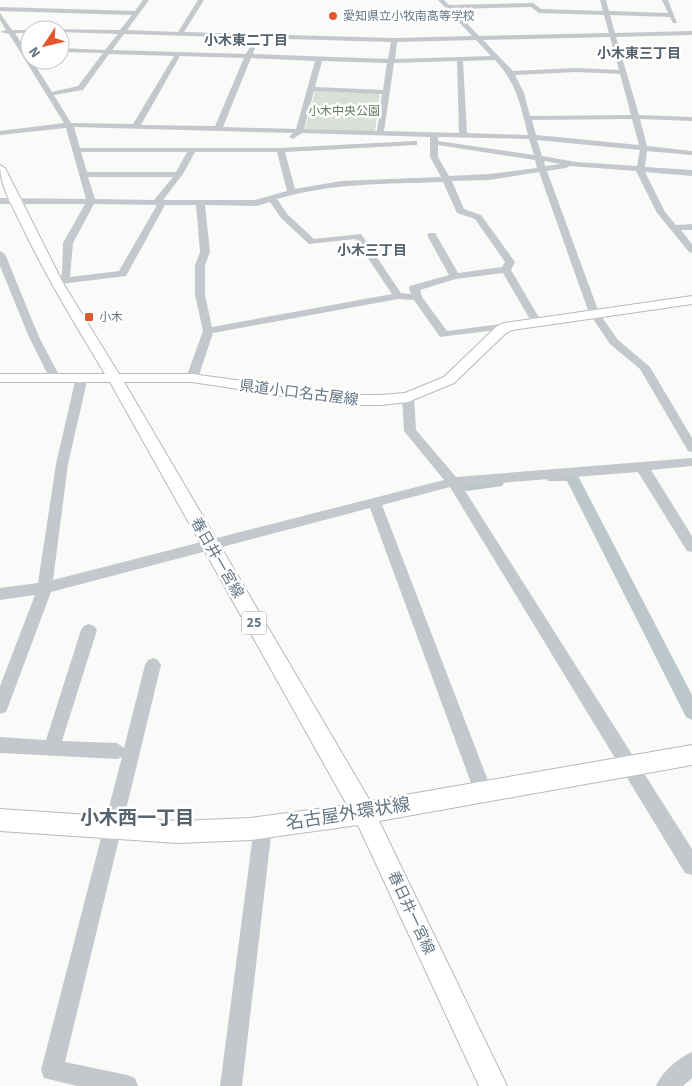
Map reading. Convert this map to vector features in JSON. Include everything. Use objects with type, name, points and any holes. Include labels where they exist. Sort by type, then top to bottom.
[{"type":"main road","name":"春日井一宮線","points":[[0,168],[8,201],[61,282],[364,813],[493,1086]]},
{"type":"main road","name":"県道小口名古屋線","points":[[0,378],[192,378],[344,400],[381,400],[408,397],[448,380],[501,330],[509,326],[594,312],[692,300]]},
{"type":"main road","name":"名古屋外環状線","points":[[0,820],[178,832],[263,827],[364,813],[692,755]]},
{"type":"street","points":[[50,94],[80,88],[146,0]]},
{"type":"street","points":[[180,34],[202,0]]},
{"type":"street","points":[[603,0],[644,148],[640,170],[661,213],[692,250]]},
{"type":"street","points":[[665,0],[679,32]]},
{"type":"street","points":[[444,3],[533,5],[538,11],[672,15]]},
{"type":"street","points":[[444,3],[511,73],[528,118],[542,170],[594,312],[614,342],[644,367],[652,377],[692,448]]},
{"type":"street","points":[[0,9],[137,13]]},
{"type":"street","points":[[0,15],[20,42]]},
{"type":"street","points":[[70,30],[394,40],[692,33]]},
{"type":"street","points":[[0,33],[20,32]]},
{"type":"street","points":[[218,129],[257,36]]},
{"type":"street","points":[[380,134],[394,40]]},
{"type":"street","points":[[70,50],[390,61],[496,58]]},
{"type":"street","points":[[136,126],[178,54]]},
{"type":"street","points":[[280,150],[299,132],[319,58]]},
{"type":"street","points":[[460,60],[463,136]]},
{"type":"street","points":[[37,70],[69,125],[91,201],[68,243],[67,272],[61,282]]},
{"type":"street","points":[[511,73],[576,70],[624,72]]},
{"type":"street","points":[[310,89],[385,92]]},
{"type":"street","points":[[528,118],[636,117],[692,119]]},
{"type":"street","points":[[0,132],[69,125],[380,134],[434,138],[576,164],[692,173]]},
{"type":"street","points":[[77,150],[280,150],[463,136],[532,137],[692,152]]},
{"type":"street","points":[[434,138],[434,157],[446,178],[460,211],[478,217],[510,262],[506,270]]},
{"type":"street","points":[[61,282],[123,274],[160,203],[193,150]]},
{"type":"street","points":[[280,150],[292,192]]},
{"type":"street","points":[[8,201],[256,203],[273,200],[292,192],[341,184],[489,177],[576,164]]},
{"type":"street","points":[[85,175],[179,174]]},
{"type":"street","points":[[273,200],[284,216],[312,242],[358,236],[398,296]]},
{"type":"street","points":[[192,378],[208,331],[200,295],[200,265],[205,252],[200,203]]},
{"type":"street","points":[[674,228],[692,227]]},
{"type":"street","points":[[432,235],[455,276]]},
{"type":"street","points":[[0,254],[34,337],[54,377]]},
{"type":"street","points":[[506,270],[455,276],[414,288],[417,297],[444,335],[509,326]]},
{"type":"street","points":[[506,270],[536,321]]},
{"type":"street","points":[[208,331],[398,296],[417,297]]},
{"type":"street","points":[[0,707],[45,588],[62,464],[82,377]]},
{"type":"street","points":[[408,397],[410,431],[453,482],[692,866]]},
{"type":"street","points":[[0,594],[45,588],[375,504],[453,482],[692,462]]},
{"type":"street","points":[[642,467],[692,547]]},
{"type":"street","points":[[375,504],[483,791]]},
{"type":"street","points":[[52,747],[89,630]]},
{"type":"street","points":[[127,1086],[52,1070],[153,665]]},
{"type":"street","points":[[0,745],[117,751]]},
{"type":"street","points":[[231,1086],[263,827]]},
{"type":"street","points":[[666,1086],[692,1063]]},
{"type":"green space","name":"小木中央公園","points":[[315,91],[380,93],[375,132],[305,129]]},
{"type":"waterway","points":[[553,478],[571,476],[692,712]]},
{"type":"waterway","points":[[467,486],[497,483]]},
{"type":"place","name":"愛知県立小牧南高等学校","points":[[333,16]]},
{"type":"place","name":"小木","points":[[89,317]]},
{"type":"district","name":"小木東二丁目","points":[[246,41]]},
{"type":"district","name":"小木東三丁目","points":[[639,54]]},
{"type":"district","name":"小木三丁目","points":[[372,251]]},
{"type":"district","name":"小木西一丁目","points":[[137,818]]}]
